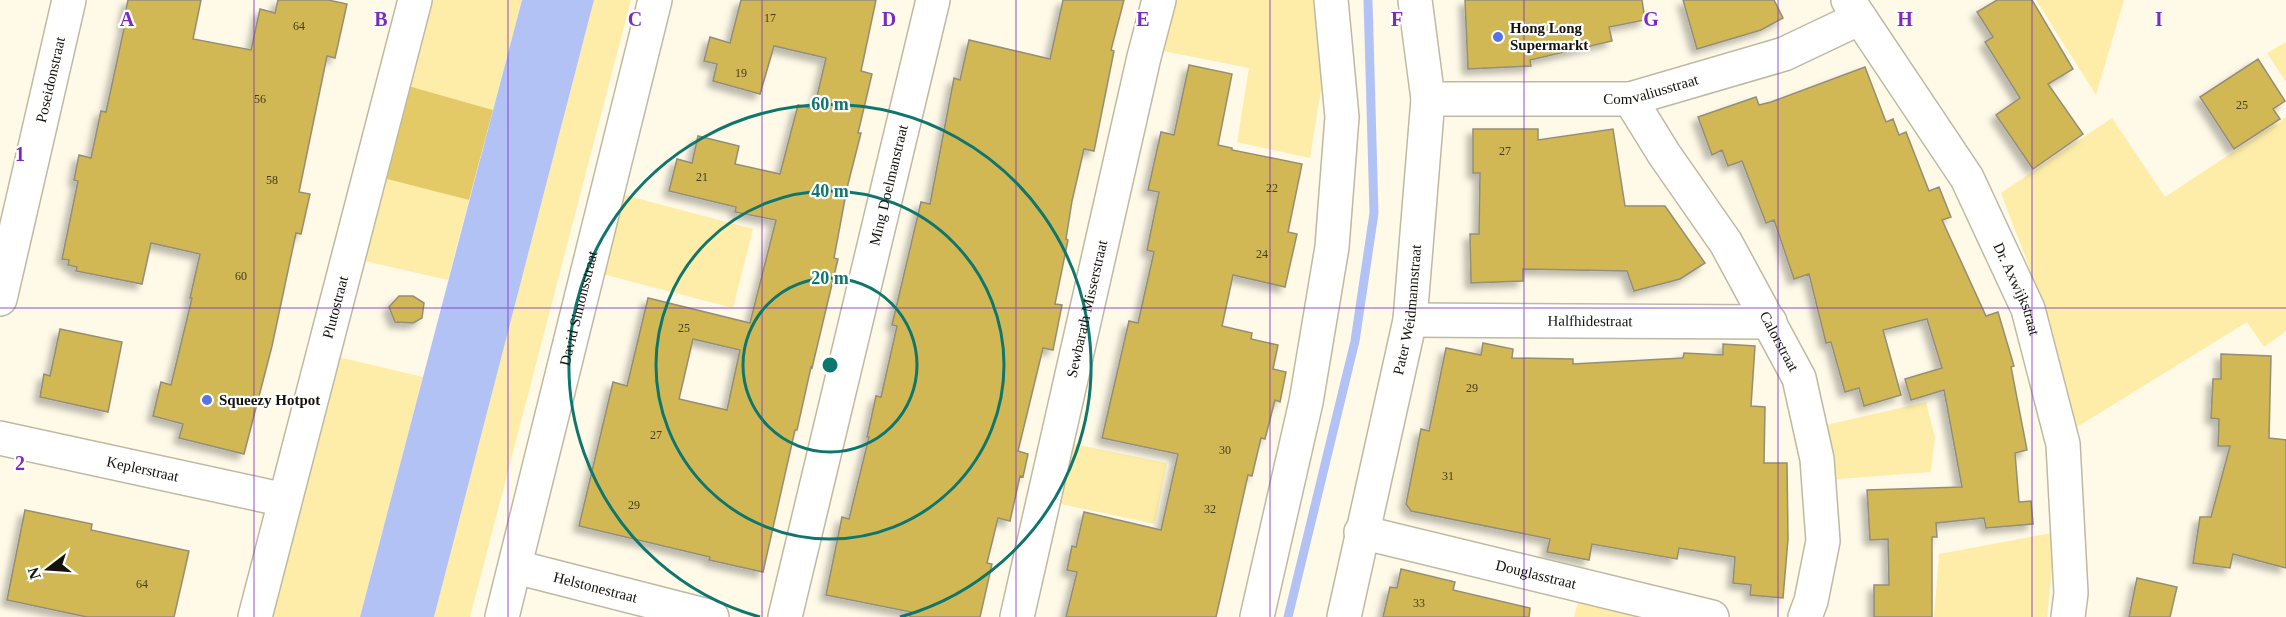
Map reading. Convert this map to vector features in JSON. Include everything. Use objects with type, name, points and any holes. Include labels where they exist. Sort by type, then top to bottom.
[{"type":"street","name":"Poseidonstraat","points":[[0,299],[69,0]]},
{"type":"street","name":"Plutostraat","points":[[255,617],[416,0]]},
{"type":"street","name":"David Simonsstraat","points":[[502,617],[655,0]]},
{"type":"street","name":"Ming Doelmanstraat","points":[[786,617],[933,0]]},
{"type":"street","name":"Sewbarath Misserstraat","points":[[1017,617],[1144,57],[1159,0]]},
{"type":"street","points":[[1257,617],[1306,402],[1332,247],[1342,117],[1331,0]]},
{"type":"street","name":"Pater Weidmannstraat","points":[[1344,617],[1361,532],[1410,320],[1428,99],[1415,0]]},
{"type":"street","name":"Comvaliusstraat","points":[[1428,99],[1630,99],[1784,54],[1854,9]]},
{"type":"street","name":"Dr. Axwijkstraat","points":[[1854,9],[1967,178],[2028,309],[2063,444],[2071,594],[2068,617]]},
{"type":"street","name":"Calorstraat","points":[[1630,99],[1664,154],[1726,243],[1798,378],[1817,459],[1823,541],[1812,601],[1805,617]]},
{"type":"street","name":"Halfhidestraat","points":[[1410,320],[1770,322]]},
{"type":"street","name":"Keplerstraat","points":[[0,438],[285,500]]},
{"type":"street","name":"Douglasstraat","points":[[1361,532],[1712,617]]},
{"type":"street","name":"Helstonestraat","points":[[516,567],[712,617]]},
{"type":"shaded area","points":[[429,0],[522,0],[493,110],[405,85]]},
{"type":"shaded area","points":[[594,0],[631,0],[470,617],[434,617]]},
{"type":"shaded area","points":[[1170,0],[1313,0],[1322,84],[1310,158],[1237,142],[1249,68],[1158,50]]},
{"type":"shaded area","points":[[2036,0],[2124,0],[2096,95]]},
{"type":"shaded area","points":[[2286,42],[2286,82],[2267,53]]},
{"type":"shaded area","points":[[405,85],[493,110],[469,200],[383,178]]},
{"type":"shaded area","points":[[2286,117],[2286,331],[2264,347],[2247,322],[2077,427],[2045,309],[2001,193],[2112,118],[2165,197]]},
{"type":"shaded area","points":[[383,178],[469,200],[448,280],[360,260]]},
{"type":"shaded area","points":[[621,194],[753,229],[733,308],[602,274]]},
{"type":"shaded area","points":[[334,356],[423,377],[360,617],[268,617]]},
{"type":"shaded area","points":[[1926,402],[1935,437],[1931,472],[1826,480],[1817,427]]},
{"type":"shaded area","points":[[1064,442],[1167,463],[1155,524],[1051,502]]},
{"type":"shaded area","points":[[2051,533],[2053,560],[2047,617],[1934,617],[1939,554]]},
{"type":"shaded area","points":[[1578,602],[1643,617],[1574,617]]},
{"type":"water","points":[[522,0],[594,0],[434,617],[360,617]]},
{"type":"building","points":[[128,0],[201,0],[193,39],[251,50],[260,9],[275,13],[278,0],[328,0],[347,4],[335,58],[327,56],[299,192],[310,194],[301,234],[296,233],[272,346],[244,454],[179,438],[183,424],[153,416],[161,382],[171,385],[200,254],[151,243],[142,284],[76,271],[77,267],[68,265],[69,260],[62,259],[78,181],[74,180],[79,155],[91,158],[101,111],[106,112]]},
{"type":"building","points":[[741,0],[876,0],[861,71],[872,74],[834,258],[838,259],[797,430],[795,430],[763,572],[579,526],[613,382],[627,386],[648,298],[750,323],[776,220],[735,212],[736,207],[669,191],[677,159],[692,163],[698,136],[739,146],[735,164],[780,174],[798,105],[814,109],[826,58],[774,46],[760,94],[713,81],[717,64],[704,61],[710,37],[730,43]],"holes":[[[693,339],[740,350],[727,410],[679,399]]]},
{"type":"building","points":[[1063,0],[1124,0],[1111,50],[1114,51],[1094,151],[1084,149],[1072,201],[1066,239],[1068,240],[1055,304],[1062,305],[1053,350],[1043,348],[1018,451],[1028,454],[1023,477],[1020,476],[1010,521],[998,518],[987,563],[992,564],[980,617],[910,617],[911,612],[826,595],[842,517],[849,519],[869,437],[867,437],[876,396],[881,397],[897,326],[892,325],[921,202],[930,204],[954,78],[960,80],[969,40],[1050,59]]},
{"type":"building","points":[[1465,0],[1642,0],[1645,20],[1609,27],[1612,41],[1530,60],[1531,66],[1468,69]]},
{"type":"building","points":[[1683,0],[1774,0],[1783,18],[1761,30],[1697,49]]},
{"type":"building","points":[[1997,0],[2032,0],[2073,69],[2048,84],[2083,134],[2033,169],[1996,115],[2020,98],[1985,42],[1993,37],[1977,12]]},
{"type":"building","points":[[2258,59],[2285,101],[2273,109],[2280,119],[2234,149],[2200,97]]},
{"type":"building","points":[[1189,65],[1232,74],[1218,145],[1302,164],[1288,232],[1297,234],[1285,287],[1233,275],[1222,326],[1252,333],[1251,339],[1278,345],[1273,369],[1286,372],[1280,402],[1275,400],[1265,439],[1261,438],[1252,476],[1248,475],[1216,617],[1066,617],[1077,572],[1067,570],[1072,546],[1076,547],[1084,512],[1161,530],[1178,454],[1102,438],[1129,321],[1138,323],[1154,252],[1147,250],[1159,192],[1148,190],[1161,132],[1174,135]]},
{"type":"building","points":[[1865,67],[1886,122],[1893,119],[1899,135],[1906,132],[1929,191],[1939,187],[1951,217],[1942,220],[1986,316],[1998,312],[2014,366],[2011,367],[2027,450],[2015,453],[2019,502],[2031,501],[2033,524],[1986,528],[1984,518],[1936,523],[1937,537],[1932,537],[1932,617],[1874,617],[1874,585],[1889,585],[1888,539],[1870,540],[1867,490],[1962,487],[1944,390],[1911,400],[1905,379],[1942,368],[1927,319],[1883,330],[1901,395],[1864,406],[1859,388],[1845,392],[1831,342],[1826,343],[1809,274],[1794,279],[1774,220],[1766,223],[1742,161],[1728,166],[1722,150],[1712,155],[1698,117],[1756,97],[1759,105],[1771,102]]},
{"type":"building","points":[[1473,129],[1538,129],[1538,140],[1613,129],[1625,206],[1665,206],[1705,263],[1680,279],[1634,291],[1627,271],[1523,269],[1523,281],[1471,283],[1470,234],[1479,234],[1480,173],[1473,173]]},
{"type":"building","points":[[399,296],[413,296],[424,303],[422,318],[413,323],[395,322],[389,307]]},
{"type":"building","points":[[60,329],[122,342],[108,412],[40,397],[44,374],[50,376]]},
{"type":"building","points":[[1483,343],[1513,349],[1512,358],[1573,359],[1573,364],[1683,358],[1684,353],[1723,355],[1723,344],[1755,346],[1751,406],[1765,407],[1764,463],[1787,463],[1788,539],[1783,598],[1750,595],[1751,585],[1733,583],[1735,557],[1679,548],[1677,559],[1592,544],[1589,560],[1547,552],[1550,539],[1411,511],[1406,504],[1421,429],[1429,431],[1446,348],[1481,355]]},
{"type":"building","points":[[2221,354],[2271,356],[2269,438],[2286,440],[2286,568],[2233,554],[2230,568],[2193,563],[2200,517],[2211,517],[2230,446],[2218,446],[2219,419],[2211,418],[2213,379],[2221,379]]},
{"type":"building","points":[[25,510],[92,524],[91,530],[189,551],[174,617],[87,617],[7,600]]},
{"type":"building","points":[[1401,569],[1455,582],[1453,590],[1530,608],[1529,617],[1383,617],[1390,587],[1397,588]]},
{"type":"building","points":[[2137,578],[2177,587],[2170,617],[2129,617]]},
{"type":"waterway","points":[[1288,617],[1355,341],[1374,213],[1368,0]]},
{"type":"place","name":"Hong Long Supermarkt","points":[[1498,37]]},
{"type":"place","name":"Squeezy Hotpot","points":[[207,400]]}]
